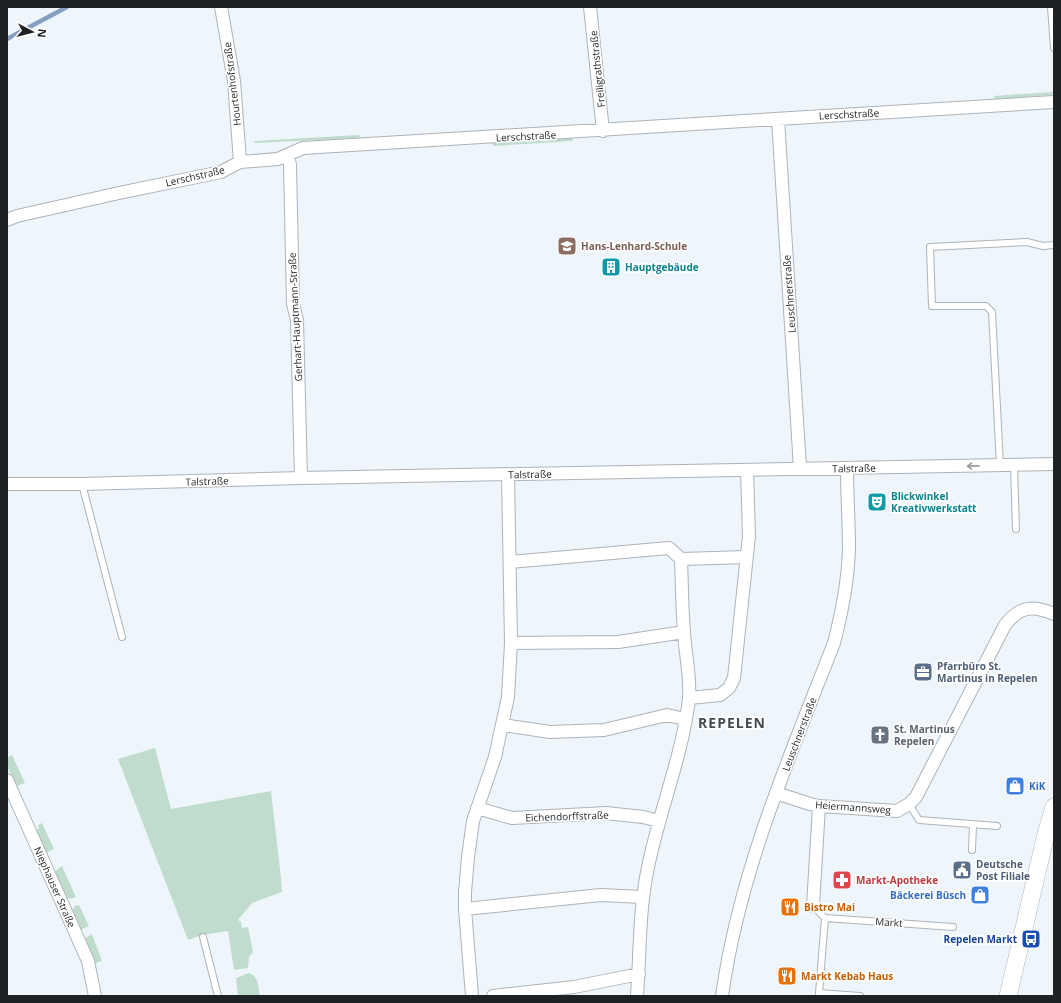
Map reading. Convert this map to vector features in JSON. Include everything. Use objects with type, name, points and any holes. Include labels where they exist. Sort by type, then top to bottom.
[{"type":"street","name":"Hourtenhofstraße","points":[[221,7],[234,81],[240,162]]},
{"type":"street","name":"Freiligrathstraße","points":[[590,7],[603,131]]},
{"type":"street","name":"Lerschstraße","points":[[7,220],[17,216],[119,193],[221,172],[240,162],[278,160],[303,148],[603,131],[1054,102]]},
{"type":"street","name":"Leuschnerstraße","points":[[778,119],[800,468]]},
{"type":"street","name":"Gerhart-Hauptmann-Straße","points":[[288,155],[290,165],[293,304],[297,320],[300,478]]},
{"type":"street","name":"Talstraße","points":[[7,484],[82,484],[300,478],[1054,464]]},
{"type":"street","name":"Leuschnerstraße","points":[[722,996],[726,968],[737,916],[763,831],[776,793],[834,643],[840,622],[846,586],[848,549],[847,468]]},
{"type":"street","points":[[689,698],[720,695],[729,688],[734,678],[749,536],[747,470]]},
{"type":"street","points":[[472,996],[465,910],[468,856],[473,821],[495,757],[508,697],[511,643],[508,474]]},
{"type":"street","points":[[510,562],[670,548],[681,560],[689,698],[679,751],[659,821],[647,872],[643,897],[637,996]]},
{"type":"street","points":[[681,560],[747,557]]},
{"type":"street","points":[[909,804],[916,797],[1008,621],[1017,612],[1025,609],[1033,608],[1054,614]]},
{"type":"street","points":[[511,643],[618,642],[684,632]]},
{"type":"street","points":[[503,725],[550,732],[604,730],[667,715],[685,719]]},
{"type":"street","name":"Niephauser Straße","points":[[7,780],[88,961],[95,996]]},
{"type":"street","name":"Heiermannsweg","points":[[776,793],[819,806],[897,810],[909,804]]},
{"type":"street","points":[[813,906],[819,806]]},
{"type":"street","points":[[1008,996],[1046,834],[1054,807]]},
{"type":"street","name":"Eichendorffstraße","points":[[477,808],[512,818],[606,813],[643,817],[659,821]]},
{"type":"street","points":[[465,910],[601,895],[643,897]]},
{"type":"street","points":[[493,996],[574,987],[639,974]]},
{"type":"lane","points":[[1051,7],[1054,48]]},
{"type":"lane","points":[[1000,465],[992,312],[986,306],[932,306],[930,247],[1027,242],[1043,246],[1054,245]]},
{"type":"lane","points":[[1014,465],[1016,529]]},
{"type":"lane","points":[[82,484],[122,637]]},
{"type":"lane","points":[[909,804],[919,820],[997,826]]},
{"type":"lane","points":[[972,850],[973,824]]},
{"type":"lane","points":[[813,906],[825,918],[819,993],[860,996]]},
{"type":"lane","name":"Markt","points":[[825,918],[953,927]]},
{"type":"lane","points":[[203,937],[218,996]]},
{"type":"green space","points":[[1053,92],[1052,95],[995,99],[994,96]]},
{"type":"green space","points":[[361,136],[358,138],[254,143],[255,141]]},
{"type":"green space","points":[[572,138],[573,141],[493,146],[493,143]]},
{"type":"green space","points":[[155,748],[171,809],[271,791],[282,892],[252,903],[238,920],[241,922],[242,928],[248,927],[253,952],[249,957],[248,968],[234,970],[228,931],[202,935],[188,940],[118,759]]},
{"type":"green space","points":[[12,755],[25,783],[16,786],[7,766],[7,758]]},
{"type":"green space","points":[[42,823],[54,849],[46,853],[36,831],[39,828],[38,825]]},
{"type":"green space","points":[[62,866],[76,897],[70,899],[65,897],[54,872]]},
{"type":"green space","points":[[79,905],[89,926],[80,930],[72,911],[75,906]]},
{"type":"green space","points":[[92,934],[102,961],[98,962],[94,966],[84,939]]},
{"type":"green space","points":[[249,973],[256,979],[260,996],[238,996],[236,978]]},
{"type":"waterway","points":[[7,39],[67,7]]},
{"type":"place","name":"Hans-Lenhard-Schule","points":[[567,246]]},
{"type":"place","name":"Hauptgebäude","points":[[611,267]]},
{"type":"place","name":"Blickwinkel Kreativwerkstatt","points":[[877,502]]},
{"type":"place","name":"Pfarrbüro St. Martinus in Repelen","points":[[923,672]]},
{"type":"place","name":"St. Martinus Repelen","points":[[880,735]]},
{"type":"place","name":"KiK","points":[[1015,786]]},
{"type":"place","name":"Deutsche Post Filiale","points":[[962,870]]},
{"type":"place","name":"Markt-Apotheke","points":[[842,880]]},
{"type":"place","name":"Bäckerei Büsch","points":[[980,895]]},
{"type":"place","name":"Bistro Mai","points":[[790,907]]},
{"type":"place","name":"Repelen Markt","points":[[1031,939]]},
{"type":"place","name":"Markt Kebab Haus","points":[[787,976]]},
{"type":"district","name":"REPELEN","points":[[732,722]]}]
